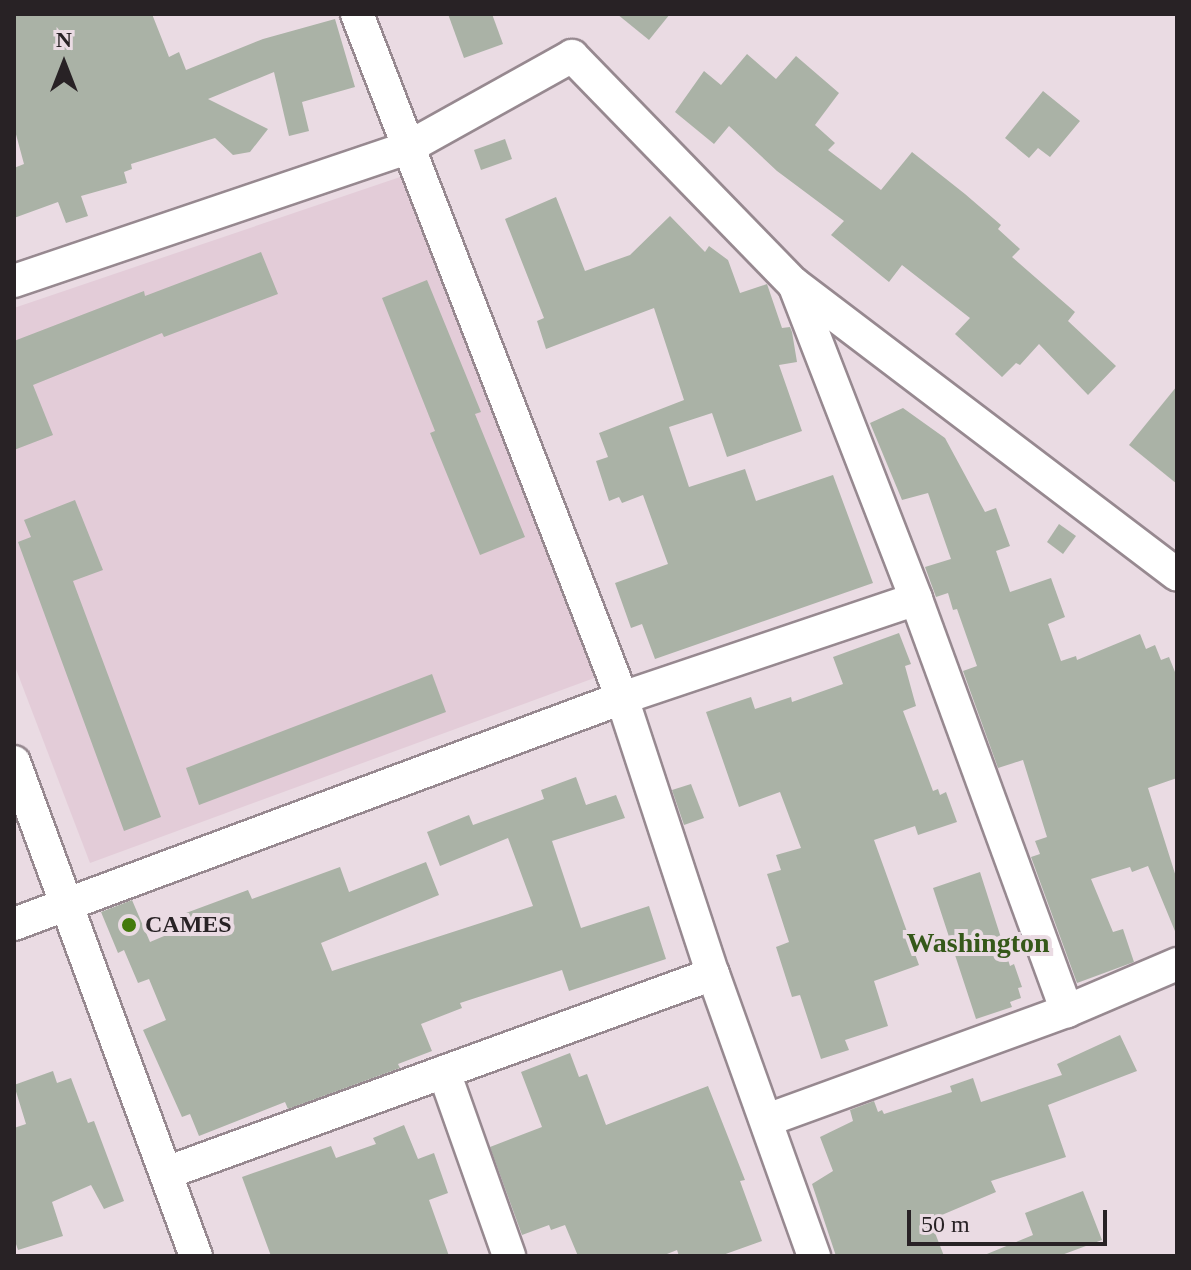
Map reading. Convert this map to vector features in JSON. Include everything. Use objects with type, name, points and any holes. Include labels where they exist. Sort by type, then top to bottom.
[{"type":"street","points":[[357,14],[622,698],[713,974],[814,1256]]},
{"type":"street","points":[[14,281],[407,148],[572,56],[793,283],[1177,574]]},
{"type":"street","points":[[793,283],[916,599],[1067,1011]]},
{"type":"street","points":[[14,924],[622,698],[916,599]]},
{"type":"street","points":[[14,762],[196,1256]]},
{"type":"street","points":[[767,1120],[1067,1011],[1177,964]]},
{"type":"street","points":[[166,1173],[713,974]]},
{"type":"street","points":[[444,1072],[509,1256]]},
{"type":"shaded area","points":[[409,174],[597,677],[90,863],[14,664],[14,308]]},
{"type":"building","points":[[14,14],[152,14],[169,57],[179,52],[186,70],[263,39],[335,19],[355,87],[302,102],[309,131],[289,136],[274,72],[208,99],[268,129],[250,152],[233,155],[215,138],[131,164],[132,169],[124,172],[127,183],[81,196],[88,216],[66,223],[58,202],[14,218],[14,168],[24,164],[14,127]]},
{"type":"building","points":[[448,14],[492,14],[503,44],[464,58]]},
{"type":"building","points":[[617,14],[670,14],[649,40]]},
{"type":"building","points":[[747,54],[776,79],[796,56],[839,93],[815,125],[835,143],[828,150],[881,190],[912,152],[965,194],[1001,225],[998,229],[1020,249],[1012,257],[1075,312],[1068,321],[1116,366],[1088,395],[1039,344],[1020,365],[1016,363],[1002,377],[955,334],[970,318],[902,265],[889,282],[831,235],[844,221],[777,171],[729,126],[714,144],[675,112],[704,71],[721,85]]},
{"type":"building","points":[[1043,91],[1080,121],[1050,157],[1038,148],[1029,158],[1005,138]]},
{"type":"building","points":[[505,139],[512,159],[481,170],[474,150]]},
{"type":"building","points":[[556,197],[585,271],[630,255],[670,216],[705,252],[709,246],[728,260],[740,293],[767,284],[782,328],[790,327],[792,332],[797,362],[779,365],[802,431],[727,457],[712,413],[669,427],[689,487],[745,469],[756,501],[833,475],[873,583],[655,659],[642,624],[631,628],[615,583],[668,564],[643,495],[622,503],[619,497],[609,501],[596,461],[608,457],[599,433],[684,400],[654,308],[546,349],[537,321],[544,318],[505,219]]},
{"type":"building","points":[[261,252],[278,294],[164,337],[162,333],[33,385],[53,435],[14,450],[14,341],[144,291],[145,296]]},
{"type":"building","points":[[427,280],[481,412],[475,414],[525,537],[480,555],[430,433],[435,431],[382,298]]},
{"type":"building","points":[[1177,386],[1177,484],[1129,445]]},
{"type":"building","points":[[903,408],[945,438],[985,512],[996,508],[1010,546],[996,551],[1010,592],[1051,578],[1065,617],[1048,624],[1061,661],[1076,656],[1077,660],[1140,634],[1146,649],[1155,645],[1161,660],[1169,657],[1177,677],[1177,778],[1148,788],[1177,880],[1177,936],[1148,866],[1132,872],[1130,867],[1091,879],[1113,932],[1123,929],[1134,962],[1077,983],[1031,857],[1040,854],[1035,841],[1047,837],[1023,760],[998,768],[963,671],[977,666],[957,609],[953,610],[948,593],[936,597],[925,567],[951,559],[928,493],[902,500],[870,423]]},
{"type":"building","points":[[75,500],[103,570],[73,581],[161,817],[124,831],[18,542],[31,537],[24,520]]},
{"type":"building","points":[[1059,524],[1076,536],[1063,554],[1047,542]]},
{"type":"building","points":[[899,633],[911,664],[905,666],[916,706],[903,711],[933,791],[938,789],[940,795],[946,792],[957,822],[918,835],[915,826],[874,840],[919,965],[874,981],[888,1026],[845,1040],[849,1050],[821,1059],[800,995],[792,997],[776,947],[789,942],[767,874],[781,870],[776,855],[801,848],[780,792],[739,807],[706,712],[751,697],[755,709],[791,697],[792,702],[843,684],[833,657]]},
{"type":"building","points":[[432,674],[446,712],[199,805],[186,768]]},
{"type":"building","points":[[576,777],[586,805],[616,795],[625,818],[552,841],[581,928],[649,906],[666,959],[569,991],[562,970],[460,1003],[462,1008],[421,1024],[432,1051],[398,1064],[400,1068],[288,1109],[285,1102],[199,1136],[190,1114],[182,1117],[143,1030],[166,1020],[149,979],[138,983],[124,950],[118,953],[101,912],[132,900],[150,942],[190,925],[186,913],[248,890],[252,899],[340,867],[349,892],[426,862],[439,895],[321,943],[332,971],[533,906],[508,838],[440,866],[427,832],[469,815],[473,825],[544,799],[541,790]]},
{"type":"building","points":[[691,784],[704,818],[684,825],[672,790]]},
{"type":"building","points":[[980,872],[1010,966],[1014,964],[1022,987],[1018,988],[1021,998],[1010,1002],[1012,1007],[976,1019],[933,888]]},
{"type":"building","points":[[1120,1035],[1137,1071],[1048,1105],[1066,1157],[991,1181],[996,1192],[930,1220],[944,1256],[836,1256],[812,1184],[833,1171],[820,1137],[853,1121],[850,1110],[874,1101],[878,1112],[882,1110],[884,1114],[952,1092],[950,1086],[973,1078],[981,1102],[1062,1075],[1057,1064]]},
{"type":"building","points":[[570,1053],[579,1077],[587,1074],[606,1125],[708,1086],[745,1180],[740,1181],[762,1241],[720,1256],[679,1256],[677,1250],[662,1256],[578,1256],[565,1225],[551,1230],[549,1225],[522,1235],[490,1147],[542,1127],[521,1072]]},
{"type":"building","points":[[53,1071],[57,1083],[71,1078],[88,1123],[94,1121],[124,1201],[104,1209],[91,1185],[52,1202],[63,1236],[18,1250],[14,1238],[14,1128],[26,1124],[14,1085]]},
{"type":"building","points":[[404,1125],[418,1159],[434,1153],[448,1193],[429,1200],[449,1256],[271,1256],[242,1177],[331,1146],[336,1158],[376,1144],[373,1138]]},
{"type":"building","points":[[1083,1191],[1102,1240],[1059,1256],[982,1256],[1033,1235],[1025,1213]]},
{"type":"place","name":"CAMES","points":[[129,925]]},
{"type":"district","name":"Washington","points":[[978,943]]}]
